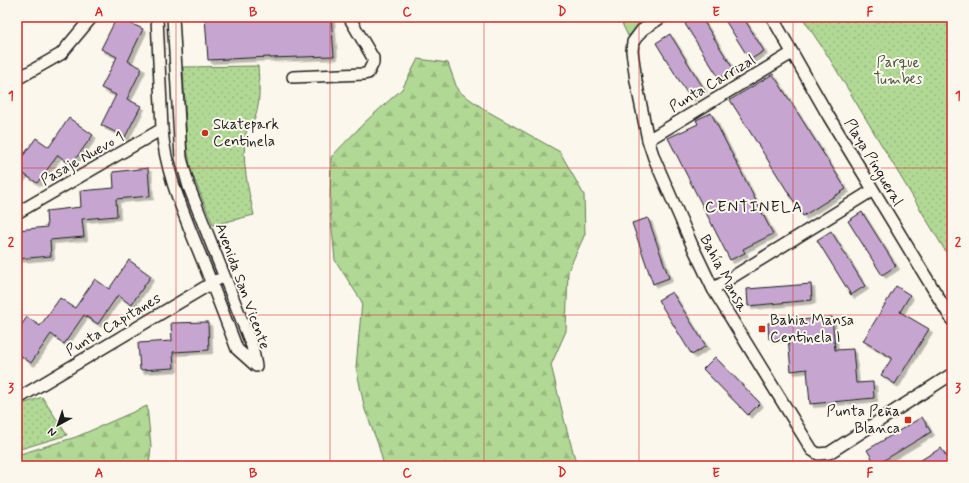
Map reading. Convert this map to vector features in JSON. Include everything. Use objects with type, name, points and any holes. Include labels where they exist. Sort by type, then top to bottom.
[{"type":"street","points":[[17,79],[61,54],[92,17]]},
{"type":"street","name":"Avenida San Vicente","points":[[157,17],[163,145],[168,167],[180,206],[237,350],[256,366],[252,346],[189,187],[181,158],[174,17]]},
{"type":"street","points":[[293,77],[368,73],[374,58],[349,17]]},
{"type":"street","name":"Bahía Mansa","points":[[662,17],[642,30],[634,42],[632,51],[636,81],[648,140],[654,158],[685,231],[713,289],[812,450],[818,454],[829,453],[952,374]]},
{"type":"street","name":"Playa Pingueral","points":[[772,17],[873,190],[952,320]]},
{"type":"street","name":"Punta Carrizal","points":[[648,140],[792,53]]},
{"type":"street","name":"Pasaje Nuevo 1","points":[[17,213],[162,129]]},
{"type":"street","points":[[713,289],[873,190]]},
{"type":"street","name":"Punta Capitanes","points":[[17,398],[224,276]]},
{"type":"green space","points":[[619,17],[657,17],[628,36]]},
{"type":"green space","name":"Parque Tumbes","points":[[802,17],[952,17],[952,262],[828,56]]},
{"type":"green space","points":[[418,59],[448,63],[458,91],[487,111],[560,152],[584,195],[585,234],[568,271],[566,331],[551,365],[577,466],[384,466],[378,444],[365,410],[356,367],[362,302],[335,260],[330,209],[331,157],[365,122],[402,89]]},
{"type":"green space","points":[[258,66],[259,92],[257,112],[247,131],[244,154],[246,174],[254,215],[213,225],[191,171],[187,147],[183,67]]},
{"type":"green space","points":[[42,397],[67,435],[17,450],[17,406]]},
{"type":"green space","points":[[147,406],[151,446],[149,466],[17,466],[17,455],[76,437]]},
{"type":"building","points":[[117,17],[143,29],[128,61],[142,68],[127,99],[141,106],[125,137],[101,125],[116,95],[101,88],[117,57],[101,49]]},
{"type":"building","points":[[205,17],[331,17],[334,56],[208,60]]},
{"type":"building","points":[[696,17],[701,17],[734,70],[719,78],[685,24]]},
{"type":"building","points":[[723,17],[743,17],[764,51],[750,60]]},
{"type":"building","points":[[670,34],[704,89],[690,98],[656,43]]},
{"type":"building","points":[[773,74],[846,189],[803,216],[730,100]]},
{"type":"building","points":[[711,113],[773,234],[743,249],[745,253],[730,260],[668,138],[698,124],[696,120]]},
{"type":"building","points":[[69,118],[93,135],[71,165],[58,155],[37,183],[24,174],[17,183],[17,164],[36,138],[49,147]]},
{"type":"building","points":[[148,168],[150,196],[116,199],[117,216],[82,219],[84,237],[50,240],[51,256],[17,259],[17,230],[47,227],[46,211],[81,207],[80,191],[114,188],[113,172]]},
{"type":"building","points":[[862,212],[896,266],[882,275],[848,221]]},
{"type":"building","points":[[648,218],[669,278],[653,284],[632,223]]},
{"type":"building","points":[[831,231],[865,286],[851,295],[817,240]]},
{"type":"building","points":[[129,260],[151,276],[131,305],[118,295],[98,324],[84,315],[64,344],[51,334],[31,363],[17,353],[17,331],[27,317],[40,326],[60,298],[75,308],[95,279],[109,289]]},
{"type":"building","points":[[811,284],[812,300],[748,306],[747,289]]},
{"type":"building","points":[[896,286],[910,295],[900,312],[929,329],[895,384],[881,375],[892,358],[863,341]]},
{"type":"building","points":[[672,292],[706,346],[692,355],[658,300]]},
{"type":"building","points":[[832,317],[835,350],[853,349],[856,383],[873,382],[874,398],[810,404],[807,369],[791,371],[788,338],[769,339],[768,323]]},
{"type":"building","points":[[208,322],[209,350],[173,352],[174,368],[140,370],[138,343],[172,341],[171,323]]},
{"type":"building","points":[[715,357],[760,403],[748,415],[703,369]]},
{"type":"building","points":[[922,417],[931,432],[876,465],[867,450]]},
{"type":"building","points":[[941,448],[950,462],[943,466],[911,466]]},
{"type":"place","name":"Skatepark Centinela","points":[[205,133]]},
{"type":"place","name":"Bahia Mansa Centinela I","points":[[762,329]]},
{"type":"place","name":"Punta Peña Blanca","points":[[908,420]]},
{"type":"district","name":"CENTINELA","points":[[754,206]]}]
